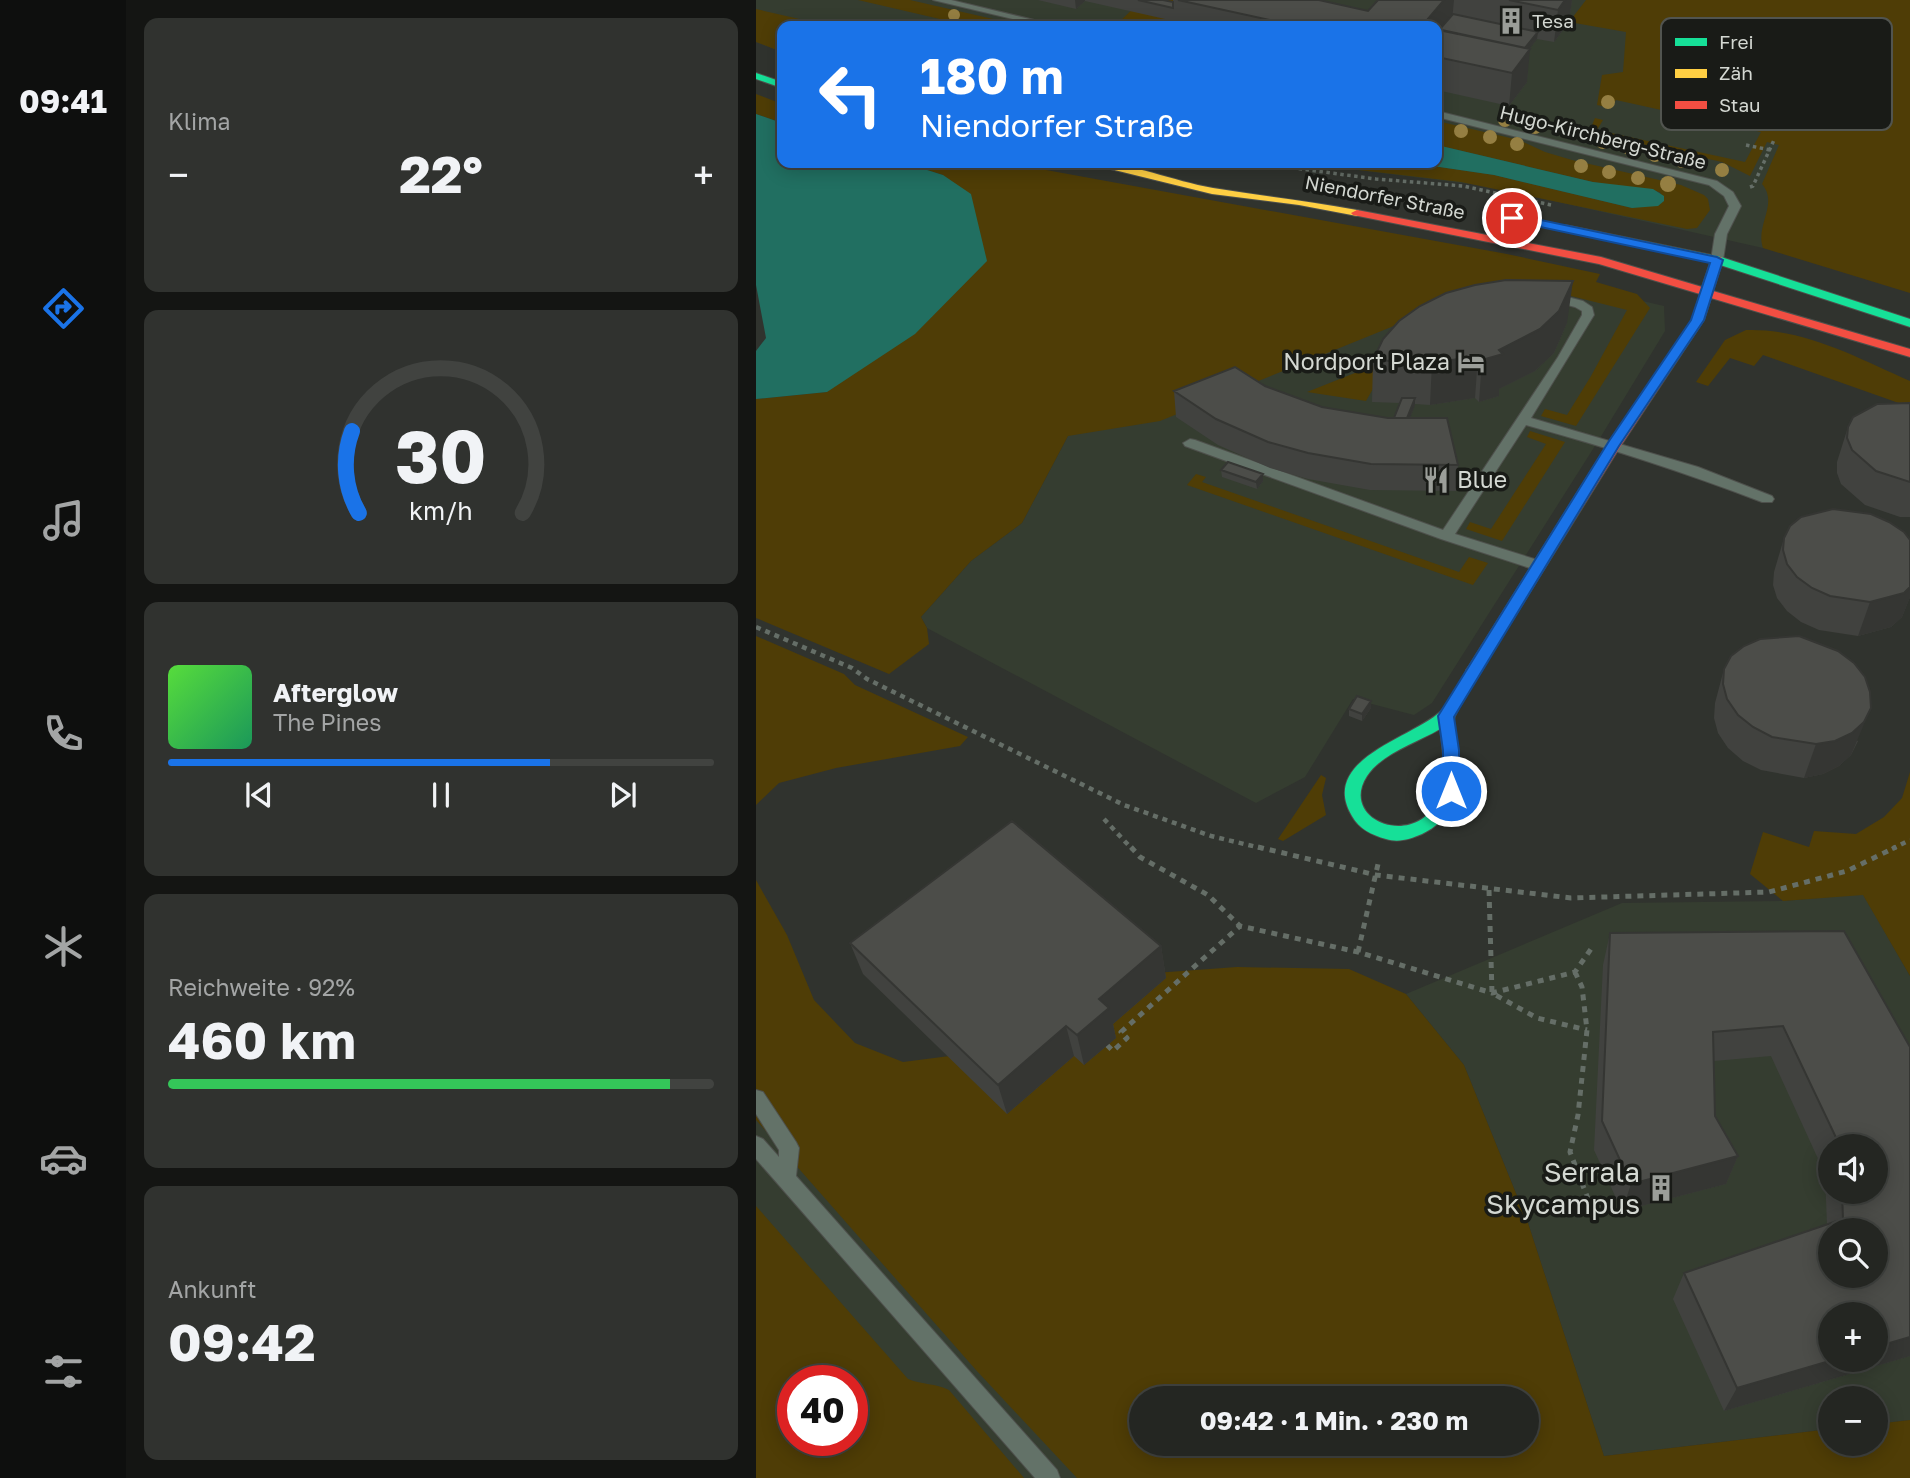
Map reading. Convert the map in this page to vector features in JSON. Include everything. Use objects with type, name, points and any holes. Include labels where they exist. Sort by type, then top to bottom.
[{"type":"main road","points":[[756,76],[777,83]]},
{"type":"main road","name":"Niendorfer Straße","points":[[1113,168],[1212,191],[1367,214],[1601,261],[1910,353]]},
{"type":"main road","points":[[1160,168],[1205,173]]},
{"type":"main road","points":[[1550,225],[1717,260],[1910,323]]},
{"type":"main road","points":[[1446,716],[1451,750],[1451,791],[1441,812],[1426,825],[1404,834],[1384,833],[1366,823],[1355,807],[1353,790],[1360,773],[1377,756],[1446,716],[1614,444],[1698,320],[1717,260]]},
{"type":"lane","points":[[938,0],[1032,21]]},
{"type":"lane","name":"Hugo-Kirchberg-Straße","points":[[1442,115],[1705,180],[1729,194],[1733,200],[1734,212],[1721,234],[1717,260]]},
{"type":"lane","points":[[1446,536],[1588,315],[1588,310],[1579,303],[1534,293]]},
{"type":"lane","points":[[1523,420],[1614,444],[1693,470],[1767,499]]},
{"type":"lane","points":[[1190,443],[1446,536],[1539,566]]},
{"type":"lane","points":[[756,1098],[789,1148],[786,1180]]},
{"type":"lane","points":[[756,1145],[1049,1478]]},
{"type":"path","points":[[1729,194],[1753,186],[1774,140]]},
{"type":"path","points":[[1746,145],[1769,150]]},
{"type":"path","points":[[756,628],[852,668],[867,679],[1124,805],[1212,836],[1376,875],[1571,898],[1769,892],[1847,871],[1910,840]]},
{"type":"path","points":[[1104,819],[1140,857],[1208,895],[1240,926],[1358,951],[1492,993],[1521,1012],[1551,1024],[1587,1030]]},
{"type":"path","points":[[1358,951],[1380,856]]},
{"type":"path","points":[[1489,890],[1492,993]]},
{"type":"path","points":[[1107,1045],[1113,1051],[1128,1038],[1121,1032],[1240,926]]},
{"type":"path","points":[[1492,993],[1576,972],[1591,948]]},
{"type":"path","points":[[1576,972],[1582,987],[1587,1030],[1578,1115],[1570,1152],[1595,1217]]},
{"type":"shaded area","points":[[756,0],[1621,0],[1661,29],[1661,130],[1798,130],[1802,133],[1798,169],[1763,248],[1487,186],[1340,168],[1442,168],[1442,21],[777,21],[777,50],[756,42]]},
{"type":"shaded area","points":[[858,0],[910,0],[1001,21],[948,21]]},
{"type":"shaded area","points":[[1162,0],[1208,0],[1185,21],[1120,21],[1137,5]]},
{"type":"shaded area","points":[[1586,0],[1910,0],[1910,293],[1763,248],[1761,239],[1768,199],[1762,184],[1779,145],[1767,142],[1750,176],[1722,162],[1589,132],[1595,118],[1603,120],[1597,130],[1745,162],[1761,132],[1752,130],[1892,130],[1892,18],[1661,18],[1661,110],[1616,100],[1611,108],[1597,105],[1602,75],[1623,72],[1626,32],[1569,22]]},
{"type":"shaded area","points":[[756,9],[808,21],[777,21],[777,50],[756,42]]},
{"type":"shaded area","points":[[756,94],[777,102],[777,121],[756,114]]},
{"type":"shaded area","points":[[756,114],[777,121],[777,168],[921,168],[943,175],[971,194],[987,261],[915,334],[827,392],[756,399],[756,351],[766,338],[756,285]]},
{"type":"shaded area","points":[[1442,122],[1519,140],[1572,160],[1681,185],[1704,195],[1708,199],[1710,210],[1697,228],[1687,229],[1461,182],[1342,168],[1442,167],[1494,175],[1632,208],[1664,201],[1660,192],[1593,182],[1442,146]]},
{"type":"shaded area","points":[[1442,146],[1593,182],[1653,189],[1664,196],[1664,201],[1658,206],[1632,208],[1494,175],[1442,167]]},
{"type":"shaded area","points":[[921,168],[1035,168],[1507,254],[1600,274],[1596,282],[1637,294],[1650,308],[1576,426],[1541,416],[1545,409],[1567,415],[1627,310],[1507,280],[1160,421],[1068,436],[1022,523],[971,561],[921,617],[927,628],[929,644],[889,674],[756,618],[756,399],[827,392],[943,175]]},
{"type":"shaded area","points":[[1502,268],[1664,306],[1665,331],[1432,703],[1414,715],[1353,699],[1305,777],[1256,803],[927,628],[921,617],[971,561],[1022,523],[1068,436]]},
{"type":"shaded area","points":[[1746,330],[1810,339],[1910,381],[1910,407],[1763,355],[1754,366],[1730,358],[1708,386],[1696,382],[1725,340]]},
{"type":"shaded area","points":[[1390,359],[1366,401],[1307,392]]},
{"type":"shaded area","points":[[1530,431],[1565,442],[1502,541],[1466,529],[1470,522],[1491,529],[1546,444],[1527,437]]},
{"type":"shaded area","points":[[1196,474],[1206,477],[1202,482],[1459,572],[1469,557],[1488,563],[1473,585],[1187,485]]},
{"type":"shaded area","points":[[756,636],[844,674],[855,685],[968,737],[960,746],[836,768],[779,783],[756,805]]},
{"type":"shaded area","points":[[1910,772],[1910,976],[1863,895],[1783,901],[1750,874],[1763,832],[1809,847],[1814,831],[1856,834],[1884,817],[1902,798]]},
{"type":"shaded area","points":[[1321,775],[1326,778],[1322,795],[1326,815],[1283,841],[1278,839]]},
{"type":"shaded area","points":[[756,880],[787,935],[814,1000],[855,1043],[903,1062],[973,1053],[1141,974],[1237,967],[1349,969],[1406,994],[1464,1065],[1528,1223],[1604,1456],[1818,1430],[1818,1456],[1888,1456],[1888,1423],[1910,1420],[1910,1478],[1077,1478],[976,1370],[756,1120]]},
{"type":"shaded area","points":[[1863,894],[1910,976],[1910,1420],[1888,1423],[1888,1386],[1818,1386],[1818,1430],[1604,1456],[1528,1223],[1464,1065],[1406,994],[1622,903],[1783,901]]},
{"type":"shaded area","points":[[756,1077],[1108,1478],[756,1478]]},
{"type":"shaded area","points":[[756,1206],[908,1379],[949,1390],[1024,1478],[756,1478]]},
{"type":"building","points":[[1138,0],[1173,2],[1173,8]]},
{"type":"building","points":[[1178,0],[1319,0],[1368,11],[1378,0],[1444,0],[1426,21],[1274,21]]},
{"type":"building","points":[[1509,0],[1565,0],[1558,10]]},
{"type":"building","points":[[1453,14],[1538,32],[1525,48],[1442,31],[1442,27]]},
{"type":"building","points":[[1442,30],[1530,49],[1512,73],[1442,58]]},
{"type":"building","points":[[1506,280],[1573,281],[1559,311],[1540,329],[1499,350],[1503,354],[1482,360],[1478,356],[1432,363],[1373,360],[1383,339],[1399,321],[1420,306],[1446,293]]},
{"type":"building","points":[[1235,367],[1265,386],[1322,407],[1388,418],[1447,418],[1458,465],[1371,464],[1308,453],[1268,442],[1216,419],[1174,391]]},
{"type":"building","points":[[1402,398],[1415,398],[1407,418],[1394,418]]},
{"type":"building","points":[[1910,403],[1910,482],[1876,471],[1852,450],[1847,438],[1853,417],[1877,404]]},
{"type":"building","points":[[1228,462],[1263,474],[1256,482],[1221,470]]},
{"type":"building","points":[[1833,509],[1871,514],[1904,532],[1910,540],[1910,587],[1904,593],[1870,602],[1830,596],[1797,577],[1787,564],[1783,550],[1784,538],[1790,526],[1801,517]]},
{"type":"building","points":[[1799,636],[1838,651],[1854,663],[1865,677],[1871,708],[1864,722],[1852,733],[1835,741],[1816,744],[1772,737],[1738,715],[1727,699],[1723,684],[1724,669],[1731,656],[1760,639]]},
{"type":"building","points":[[1357,696],[1371,701],[1362,714],[1349,709]]},
{"type":"building","points":[[1012,821],[1161,946],[1099,999],[1109,1008],[1077,1035],[1066,1026],[998,1085],[850,943]]},
{"type":"building","name":"Serrala Skycampus","points":[[1844,931],[1910,1047],[1910,1337],[1888,1343],[1888,1302],[1818,1302],[1818,1364],[1737,1388],[1684,1273],[1818,1227],[1818,1288],[1888,1288],[1888,1218],[1843,1218],[1842,1204],[1888,1204],[1888,1134],[1834,1134],[1783,1026],[1713,1032],[1715,1116],[1738,1156],[1631,1184],[1602,1121],[1610,933]]},
{"type":"traffic: fast","points":[[756,76],[777,83]]},
{"type":"traffic: fast","points":[[1565,228],[1717,260],[1910,323]]},
{"type":"traffic: fast","points":[[1446,716],[1450,785],[1438,814],[1425,825],[1402,834],[1389,833],[1369,824],[1358,812],[1354,801],[1355,784],[1362,770],[1374,759],[1420,734],[1446,716],[1474,670]]},
{"type":"traffic: slow","points":[[1113,168],[1212,191],[1299,202],[1357,213]]},
{"type":"traffic: jam","points":[[1357,213],[1601,261],[1910,353]]},
{"type":"traffic: jam","points":[[1474,670],[1614,445],[1698,320],[1717,260]]},
{"type":"place","name":"Tesa","points":[[1511,21]]},
{"type":"place","name":"Nordport Plaza","points":[[1471,362]]},
{"type":"place","name":"Blue","points":[[1436,480]]},
{"type":"place","name":"Serrala Skycampus","points":[[1661,1188]]},
{"type":"route","points":[[1451,791],[1451,750],[1446,716],[1614,444],[1698,320],[1717,260],[1512,218]]}]
